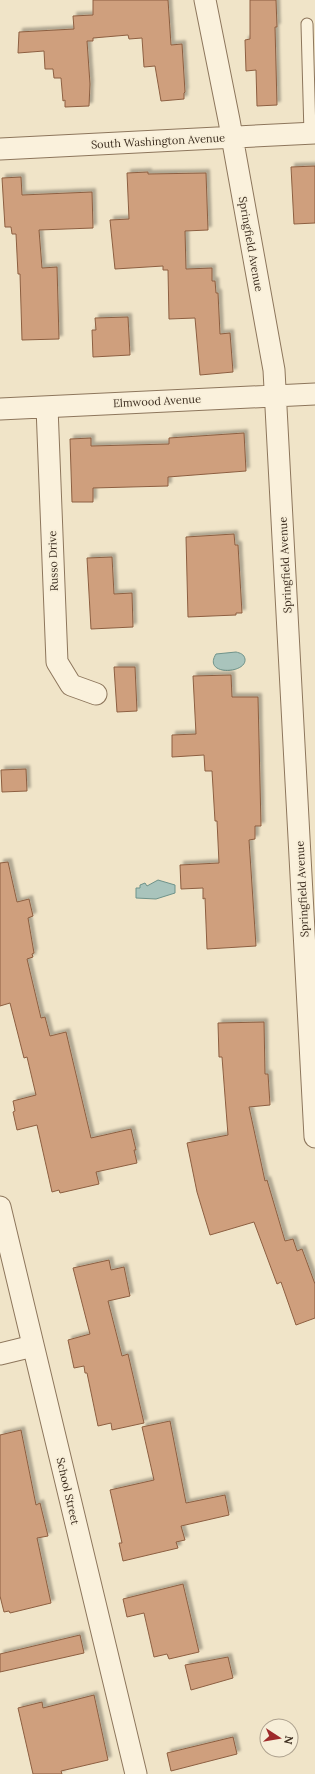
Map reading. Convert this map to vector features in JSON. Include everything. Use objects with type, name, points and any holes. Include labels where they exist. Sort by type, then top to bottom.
[{"type":"street","name":"Springfield Avenue","points":[[205,0],[272,351],[277,395],[306,790],[315,1137]]},
{"type":"street","name":"South Washington Avenue","points":[[0,149],[312,134]]},
{"type":"street","name":"Elmwood Avenue","points":[[0,409],[315,394]]},
{"type":"street","name":"Russo Drive","points":[[47,407],[57,662],[71,686],[96,694]]},
{"type":"street","name":"School Street","points":[[0,1207],[136,1774]]},
{"type":"street","points":[[0,1354],[34,1346]]},
{"type":"lane","points":[[307,24],[312,134]]},
{"type":"water","points":[[236,652],[243,655],[245,659],[244,664],[239,668],[226,670],[215,666],[213,661],[216,654]]},
{"type":"water","points":[[158,880],[175,885],[175,893],[156,899],[136,898],[136,888],[140,888],[140,885],[145,883],[147,886]]},
{"type":"building","points":[[93,0],[168,0],[171,45],[182,44],[185,92],[184,99],[161,101],[155,66],[144,67],[142,38],[129,39],[128,35],[93,38],[93,41],[87,41],[90,84],[89,106],[65,107],[61,78],[54,78],[53,69],[45,69],[44,51],[18,53],[19,32],[74,29],[73,16],[93,15]]},
{"type":"building","points":[[250,0],[276,0],[277,27],[275,27],[277,105],[257,106],[256,70],[246,71],[245,40],[250,39]]},
{"type":"building","points":[[315,166],[315,223],[294,224],[291,167]]},
{"type":"building","points":[[148,172],[148,174],[206,173],[208,230],[185,231],[186,269],[212,268],[212,281],[215,281],[216,293],[218,293],[220,334],[230,333],[233,372],[200,375],[195,318],[169,319],[168,270],[163,270],[163,266],[115,269],[110,220],[129,219],[127,173]]},
{"type":"building","points":[[21,177],[22,195],[92,192],[93,228],[39,230],[42,268],[57,267],[59,339],[22,340],[20,274],[18,274],[16,234],[12,234],[11,227],[5,227],[2,178]]},
{"type":"building","points":[[128,317],[130,355],[93,357],[92,330],[96,330],[95,318]]},
{"type":"building","points":[[244,433],[246,471],[168,477],[168,486],[93,488],[93,502],[72,502],[70,439],[91,438],[91,446],[169,444],[169,438]]},
{"type":"building","points":[[234,534],[235,545],[238,545],[242,613],[236,613],[236,615],[188,617],[186,537]]},
{"type":"building","points":[[112,557],[114,594],[132,593],[133,627],[91,629],[87,558]]},
{"type":"building","points":[[114,667],[135,667],[137,711],[117,712]]},
{"type":"building","points":[[231,675],[232,697],[258,697],[261,826],[255,826],[255,839],[249,840],[256,946],[207,949],[205,898],[203,899],[203,888],[181,889],[180,865],[219,863],[212,771],[205,771],[204,755],[172,757],[172,735],[196,734],[193,676]]},
{"type":"building","points":[[26,769],[27,791],[2,792],[1,770]]},
{"type":"building","points":[[8,862],[17,902],[29,899],[33,916],[28,918],[34,953],[32,954],[33,957],[27,959],[41,1018],[45,1017],[50,1036],[66,1032],[91,1138],[131,1129],[136,1150],[134,1150],[137,1163],[96,1172],[99,1184],[60,1193],[59,1190],[52,1192],[37,1125],[17,1130],[13,1112],[15,1111],[13,1101],[36,1095],[27,1057],[24,1058],[10,1003],[0,1006],[0,863]]},
{"type":"building","points":[[264,1022],[265,1074],[268,1074],[270,1105],[249,1107],[265,1181],[267,1180],[285,1241],[293,1239],[297,1251],[302,1249],[315,1284],[315,1318],[296,1325],[281,1282],[277,1284],[254,1222],[210,1235],[197,1192],[187,1143],[228,1135],[222,1057],[219,1057],[218,1023]]},
{"type":"building","points":[[109,1260],[111,1270],[124,1267],[130,1296],[108,1301],[122,1356],[128,1354],[144,1423],[112,1430],[111,1423],[98,1426],[87,1373],[85,1373],[84,1366],[74,1368],[68,1340],[90,1334],[73,1268]]},
{"type":"building","points":[[170,1421],[186,1503],[225,1495],[229,1515],[181,1526],[185,1540],[176,1542],[178,1548],[123,1561],[119,1543],[122,1543],[110,1490],[154,1480],[142,1427]]},
{"type":"building","points":[[21,1430],[36,1505],[40,1503],[48,1536],[37,1538],[51,1603],[10,1613],[9,1611],[4,1612],[0,1596],[0,1435]]},
{"type":"building","points":[[183,1584],[199,1652],[169,1659],[167,1654],[154,1657],[144,1613],[127,1617],[123,1599]]},
{"type":"building","points":[[80,1635],[84,1653],[0,1672],[0,1654]]},
{"type":"building","points":[[228,1657],[233,1678],[191,1690],[185,1665]]},
{"type":"building","points":[[94,1695],[108,1760],[61,1771],[62,1774],[33,1774],[18,1708],[42,1702],[43,1708]]},
{"type":"building","points":[[233,1737],[237,1754],[171,1771],[167,1753]]}]
